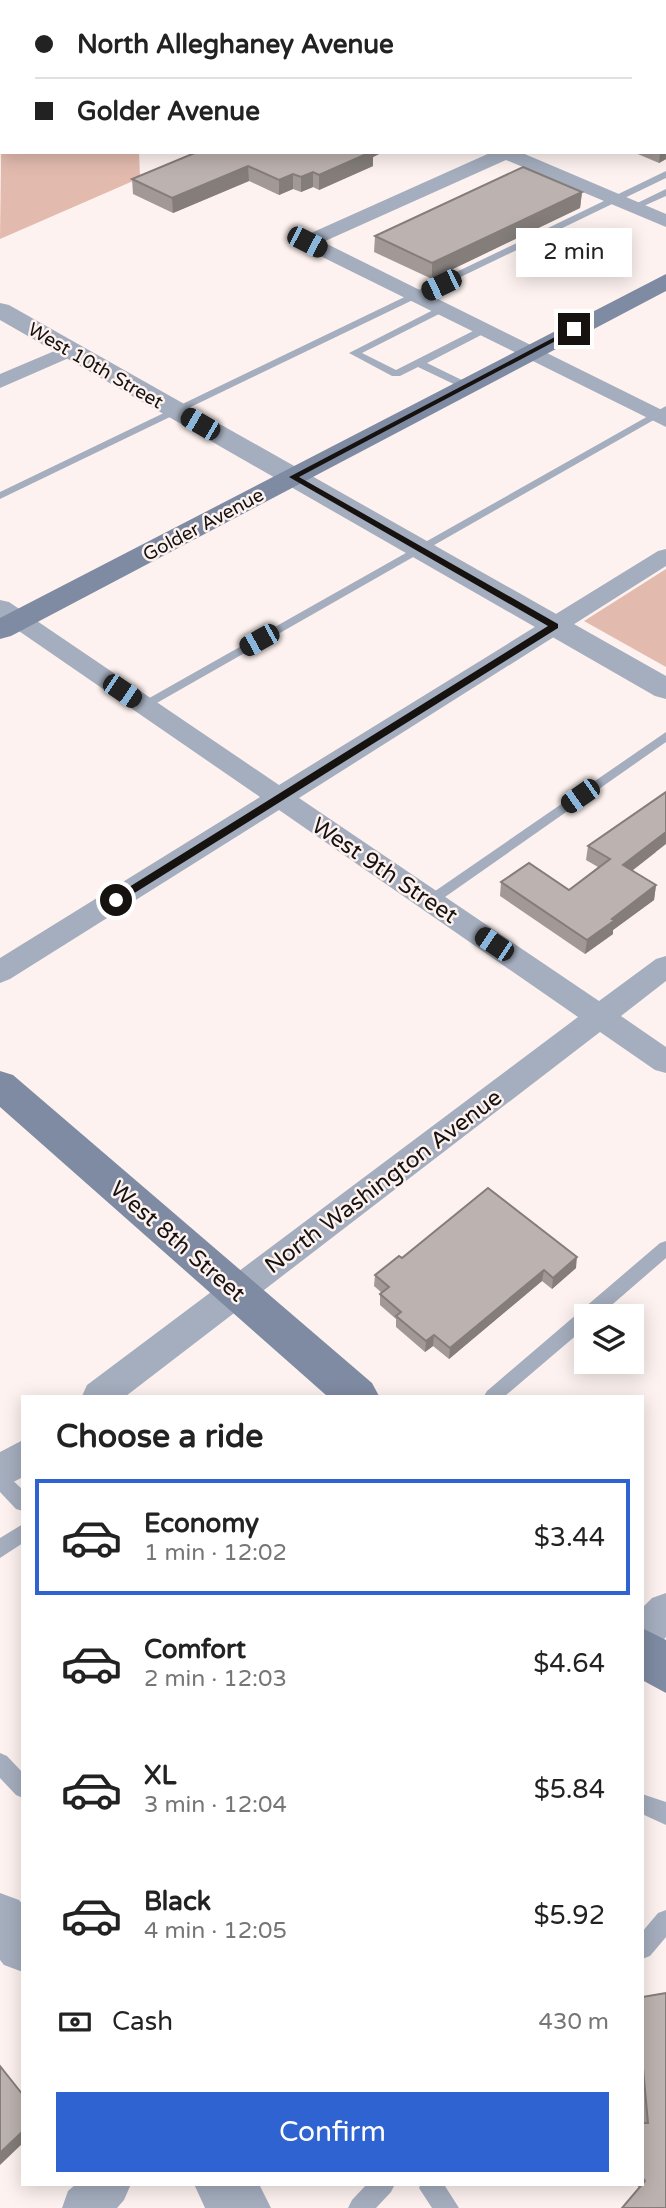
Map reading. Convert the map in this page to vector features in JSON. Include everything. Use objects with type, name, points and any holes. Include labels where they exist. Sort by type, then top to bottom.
[{"type":"main road","name":"Golder Avenue","points":[[6,619],[293,477],[666,281]]},
{"type":"main road","name":"West 8th Street","points":[[0,1086],[356,1395]]},
{"type":"main road","points":[[644,1652],[666,1670]]},
{"type":"street","points":[[504,154],[307,242],[528,353],[663,415]]},
{"type":"street","points":[[508,154],[666,221]]},
{"type":"street","name":"West 10th Street","points":[[0,310],[666,689]]},
{"type":"street","points":[[0,382],[71,350]]},
{"type":"street","points":[[0,972],[666,556]]},
{"type":"street","name":"West 9th Street","points":[[6,619],[143,705],[666,1062]]},
{"type":"street","name":"North Washington Avenue","points":[[101,1395],[666,966]]},
{"type":"street","points":[[0,1474],[21,1458]]},
{"type":"street","points":[[644,1633],[666,1611]]},
{"type":"street","points":[[85,2208],[106,2186]]},
{"type":"street","points":[[224,2186],[242,2208]]},
{"type":"lane","points":[[0,496],[666,174]]},
{"type":"lane","points":[[634,207],[666,192]]},
{"type":"lane","points":[[441,309],[354,353],[396,374],[483,330]]},
{"type":"lane","points":[[419,363],[466,386]]},
{"type":"lane","points":[[143,705],[663,415]]},
{"type":"lane","points":[[430,901],[666,736]]},
{"type":"lane","points":[[601,1304],[666,1248]]},
{"type":"lane","points":[[494,1395],[574,1327]]},
{"type":"lane","points":[[0,1480],[21,1501]]},
{"type":"lane","points":[[0,1549],[21,1533]]},
{"type":"lane","points":[[0,1763],[21,1786]]},
{"type":"lane","points":[[644,1805],[661,1810],[666,1815]]},
{"type":"lane","points":[[644,1946],[666,1921]]},
{"type":"lane","points":[[360,2208],[381,2186]]},
{"type":"lane","points":[[432,2186],[447,2208]]},
{"type":"shaded area","points":[[1,154],[139,154],[140,178],[0,239]]},
{"type":"shaded area","points":[[666,569],[666,667],[584,621]]},
{"type":"building","points":[[192,154],[366,154],[319,175],[313,172],[301,177],[293,174],[279,180],[248,166],[172,198],[132,179]]},
{"type":"building","points":[[523,167],[582,192],[432,263],[375,236]]},
{"type":"building","points":[[666,792],[666,832],[623,865],[656,885],[587,940],[501,882],[529,863],[569,890],[610,859],[588,846]]},
{"type":"building","points":[[488,1188],[577,1257],[553,1278],[544,1270],[450,1348],[434,1335],[426,1341],[396,1316],[401,1312],[380,1294],[389,1287],[375,1275],[399,1256],[402,1258]]},
{"type":"building","points":[[666,1993],[666,2208],[622,2208],[641,2186],[644,2186],[645,2181],[644,2123],[648,2123],[644,2079],[644,1997]]},
{"type":"building","points":[[0,2066],[21,2092],[21,2133],[0,2153]]},
{"type":"route","points":[[116,900],[554,626],[293,477],[574,329]]}]
